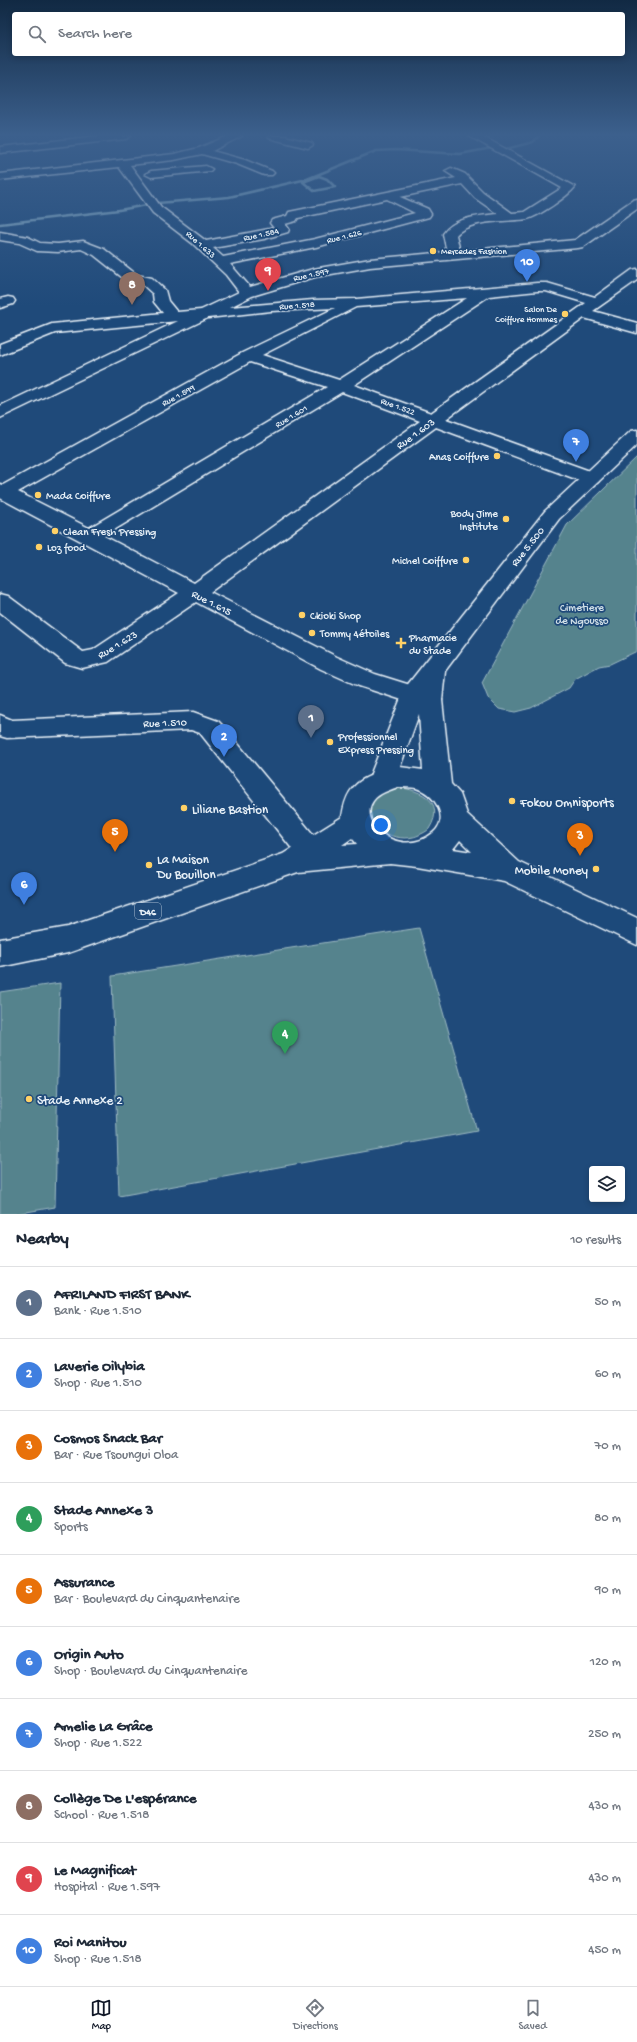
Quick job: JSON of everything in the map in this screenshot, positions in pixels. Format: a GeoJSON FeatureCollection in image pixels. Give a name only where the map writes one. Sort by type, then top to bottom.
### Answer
{"type":"FeatureCollection","features":[{"type":"Feature","properties":{"kind":"street","name":"Rue 1.633"},"geometry":{"type":"LineString","coordinates":[[144,193],[157,210],[183,228],[203,246],[220,262],[247,293]]}},
{"type":"Feature","properties":{"kind":"street","name":"Rue 1.584"},"geometry":{"type":"LineString","coordinates":[[203,246],[283,230],[276,223],[292,218],[293,215],[399,193]]}},
{"type":"Feature","properties":{"kind":"street"},"geometry":{"type":"LineString","coordinates":[[476,193],[510,217]]}},
{"type":"Feature","properties":{"kind":"street"},"geometry":{"type":"LineString","coordinates":[[479,195],[489,193]]}},
{"type":"Feature","properties":{"kind":"street"},"geometry":{"type":"LineString","coordinates":[[454,255],[449,234],[456,228],[475,222],[532,212],[563,193]]}},
{"type":"Feature","properties":{"kind":"street","name":"Rue 1.626"},"geometry":{"type":"LineString","coordinates":[[220,262],[349,234],[425,214],[424,212],[387,195]]}},
{"type":"Feature","properties":{"kind":"street","name":"Rue 1.597"},"geometry":{"type":"LineString","coordinates":[[0,413],[247,293],[313,273],[389,261],[578,244],[637,203]]}},
{"type":"Feature","properties":{"kind":"street"},"geometry":{"type":"LineString","coordinates":[[349,234],[361,242]]}},
{"type":"Feature","properties":{"kind":"street"},"geometry":{"type":"LineString","coordinates":[[0,236],[23,240],[36,247],[58,248],[83,244],[99,252],[133,279],[147,281],[160,293],[161,302],[173,316]]}},
{"type":"Feature","properties":{"kind":"street"},"geometry":{"type":"LineString","coordinates":[[373,250],[389,261]]}},
{"type":"Feature","properties":{"kind":"street","name":"Rue 1.603"},"geometry":{"type":"LineString","coordinates":[[194,593],[637,273]]}},
{"type":"Feature","properties":{"kind":"street","name":"Rue 1.518"},"geometry":{"type":"LineString","coordinates":[[0,350],[52,329],[173,316],[313,304],[356,303],[542,286],[597,302]]}},
{"type":"Feature","properties":{"kind":"street","name":"Rue 1.601"},"geometry":{"type":"LineString","coordinates":[[90,536],[341,386],[489,290]]}},
{"type":"Feature","properties":{"kind":"street","name":"Rue 1.599"},"geometry":{"type":"LineString","coordinates":[[2,491],[248,356],[356,303]]}},
{"type":"Feature","properties":{"kind":"street"},"geometry":{"type":"LineString","coordinates":[[582,313],[637,328]]}},
{"type":"Feature","properties":{"kind":"street","name":"Rue 1.522"},"geometry":{"type":"LineString","coordinates":[[248,356],[341,386],[591,478]]}},
{"type":"Feature","properties":{"kind":"street","name":"Rue 5.500"},"geometry":{"type":"LineString","coordinates":[[422,697],[433,670],[552,515],[637,435]]}},
{"type":"Feature","properties":{"kind":"street","name":"Rue 1.615"},"geometry":{"type":"LineString","coordinates":[[2,491],[329,663],[367,680],[422,697]]}},
{"type":"Feature","properties":{"kind":"street","name":"Rue 1.623"},"geometry":{"type":"LineString","coordinates":[[0,601],[72,657],[82,660],[100,656],[194,593]]}},
{"type":"Feature","properties":{"kind":"street"},"geometry":{"type":"LineString","coordinates":[[382,780],[422,697]]}},
{"type":"Feature","properties":{"kind":"street"},"geometry":{"type":"LineString","coordinates":[[422,697],[438,788]]}},
{"type":"Feature","properties":{"kind":"street","name":"Rue 1.510"},"geometry":{"type":"LineString","coordinates":[[3,726],[193,721],[200,723],[209,727],[215,734],[302,857]]}},
{"type":"Feature","properties":{"kind":"street"},"geometry":{"type":"LineString","coordinates":[[396,777],[411,777],[425,781],[438,788],[448,797],[453,808],[455,819],[452,831],[444,842],[432,850],[416,854],[402,855],[389,852],[374,845],[362,834],[356,822],[356,807],[362,794],[382,780],[396,777]]}},
{"type":"Feature","properties":{"kind":"street"},"geometry":{"type":"LineString","coordinates":[[455,819],[509,870]]}},
{"type":"Feature","properties":{"kind":"street","name":"D46"},"geometry":{"type":"LineString","coordinates":[[0,952],[68,940],[302,857],[356,822]]}},
{"type":"Feature","properties":{"kind":"street","name":"D46"},"geometry":{"type":"LineString","coordinates":[[302,857],[360,856],[389,852]]}},
{"type":"Feature","properties":{"kind":"street"},"geometry":{"type":"LineString","coordinates":[[416,854],[509,870],[637,932]]}},
{"type":"Feature","properties":{"kind":"green space","name":"Cimetiere de Ngousso"},"geometry":{"type":"Polygon","coordinates":[[[637,457],[637,651],[610,664],[599,666],[575,679],[569,688],[531,708],[515,712],[499,709],[488,698],[482,683],[567,525],[637,457]]]}},
{"type":"Feature","properties":{"kind":"green space"},"geometry":{"type":"Polygon","coordinates":[[[392,787],[411,790],[427,797],[435,810],[434,819],[428,830],[419,835],[408,838],[386,834],[377,828],[371,820],[368,812],[370,803],[378,794],[392,787]]]}},
{"type":"Feature","properties":{"kind":"green space"},"geometry":{"type":"Polygon","coordinates":[[[419,928],[477,1131],[119,1196],[112,976],[419,928]]]}},
{"type":"Feature","properties":{"kind":"green space","name":"Stade Annexe 2"},"geometry":{"type":"Polygon","coordinates":[[[60,983],[55,1207],[15,1214],[0,1214],[0,992],[60,983]]]}},
{"type":"Feature","properties":{"kind":"waterway"},"geometry":{"type":"LineString","coordinates":[[0,224],[119,210],[158,203],[229,197],[248,193]]}},
{"type":"Feature","properties":{"kind":"place","name":"Mercedes Fashion"},"geometry":{"type":"Point","coordinates":[433,251]}},
{"type":"Feature","properties":{"kind":"place","name":"Roi Manitou"},"geometry":{"type":"Point","coordinates":[527,282]}},
{"type":"Feature","properties":{"kind":"place","name":"Le Magnificat"},"geometry":{"type":"Point","coordinates":[268,291]}},
{"type":"Feature","properties":{"kind":"place","name":"Collège De L'espérance"},"geometry":{"type":"Point","coordinates":[132,305]}},
{"type":"Feature","properties":{"kind":"place","name":"Salon De Coiffure Hommes"},"geometry":{"type":"Point","coordinates":[565,314]}},
{"type":"Feature","properties":{"kind":"place","name":"Anas Coiffure"},"geometry":{"type":"Point","coordinates":[497,456]}},
{"type":"Feature","properties":{"kind":"place","name":"Amelie La Grâce"},"geometry":{"type":"Point","coordinates":[576,462]}},
{"type":"Feature","properties":{"kind":"place","name":"Mada Coiffure"},"geometry":{"type":"Point","coordinates":[38,495]}},
{"type":"Feature","properties":{"kind":"place","name":"Body Jime Institute"},"geometry":{"type":"Point","coordinates":[506,519]}},
{"type":"Feature","properties":{"kind":"place","name":"Clean Fresh Pressing"},"geometry":{"type":"Point","coordinates":[55,531]}},
{"type":"Feature","properties":{"kind":"place","name":"Loz food"},"geometry":{"type":"Point","coordinates":[39,547]}},
{"type":"Feature","properties":{"kind":"place","name":"Michel Coiffure"},"geometry":{"type":"Point","coordinates":[466,560]}},
{"type":"Feature","properties":{"kind":"place","name":"Ckioki Shop"},"geometry":{"type":"Point","coordinates":[302,615]}},
{"type":"Feature","properties":{"kind":"place","name":"Tommy 4étoiles"},"geometry":{"type":"Point","coordinates":[312,633]}},
{"type":"Feature","properties":{"kind":"place","name":"Pharmacie du Stade"},"geometry":{"type":"Point","coordinates":[401,643]}},
{"type":"Feature","properties":{"kind":"place","name":"AFRILAND FIRST BANK"},"geometry":{"type":"Point","coordinates":[311,738]}},
{"type":"Feature","properties":{"kind":"place","name":"Professionnel Express Pressing"},"geometry":{"type":"Point","coordinates":[330,742]}},
{"type":"Feature","properties":{"kind":"place","name":"Laverie Oilybia"},"geometry":{"type":"Point","coordinates":[224,757]}},
{"type":"Feature","properties":{"kind":"place","name":"Fokou Omnisports"},"geometry":{"type":"Point","coordinates":[512,801]}},
{"type":"Feature","properties":{"kind":"place","name":"Liliane Bastion"},"geometry":{"type":"Point","coordinates":[184,808]}},
{"type":"Feature","properties":{"kind":"place","name":"Assurance"},"geometry":{"type":"Point","coordinates":[115,852]}},
{"type":"Feature","properties":{"kind":"place","name":"Cosmos Snack Bar"},"geometry":{"type":"Point","coordinates":[580,856]}},
{"type":"Feature","properties":{"kind":"place","name":"La Maison Du Bouillon"},"geometry":{"type":"Point","coordinates":[149,865]}},
{"type":"Feature","properties":{"kind":"place","name":"Mobile Money"},"geometry":{"type":"Point","coordinates":[596,869]}},
{"type":"Feature","properties":{"kind":"place","name":"Origin Auto"},"geometry":{"type":"Point","coordinates":[24,905]}},
{"type":"Feature","properties":{"kind":"place","name":"Stade Annexe 3"},"geometry":{"type":"Point","coordinates":[285,1054]}},
{"type":"Feature","properties":{"kind":"place","name":"Stade Annexe 2"},"geometry":{"type":"Point","coordinates":[29,1099]}}]}
